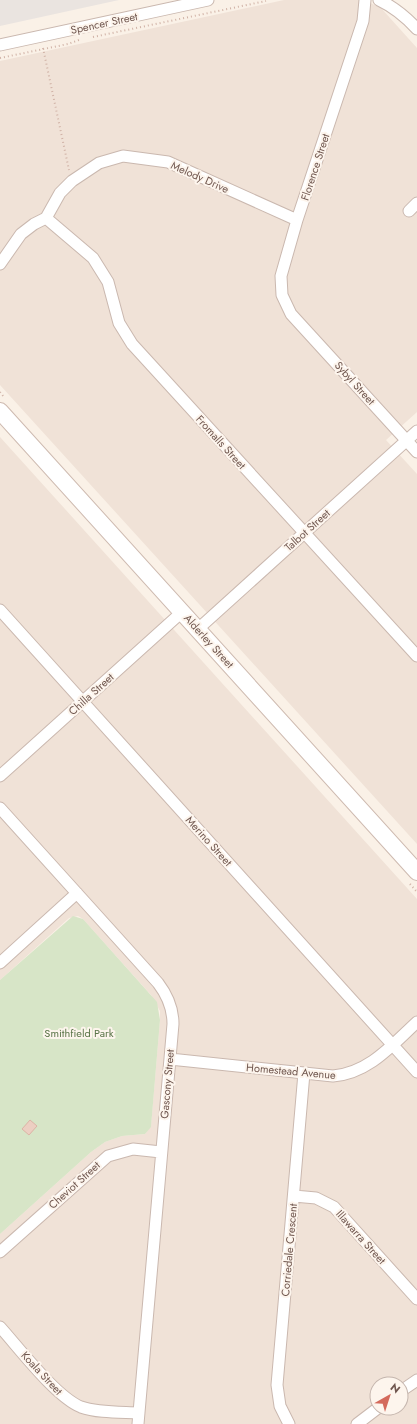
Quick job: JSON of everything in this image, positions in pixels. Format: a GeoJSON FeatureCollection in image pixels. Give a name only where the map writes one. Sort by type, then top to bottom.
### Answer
{"type":"FeatureCollection","features":[{"type":"Feature","properties":{"kind":"street","name":"Spencer Street"},"geometry":{"type":"LineString","coordinates":[[0,45],[208,0]]}},
{"type":"Feature","properties":{"kind":"street","name":"Florence Street"},"geometry":{"type":"LineString","coordinates":[[291,314],[282,295],[281,276],[297,220],[363,21],[365,0]]}},
{"type":"Feature","properties":{"kind":"street","name":"Florence Street"},"geometry":{"type":"LineString","coordinates":[[363,21],[376,0]]}},
{"type":"Feature","properties":{"kind":"street"},"geometry":{"type":"LineString","coordinates":[[379,0],[388,4],[407,18],[417,29]]}},
{"type":"Feature","properties":{"kind":"street","name":"Melody Drive"},"geometry":{"type":"LineString","coordinates":[[46,218],[60,193],[72,181],[99,163],[123,156],[168,162],[297,220]]}},
{"type":"Feature","properties":{"kind":"street"},"geometry":{"type":"LineString","coordinates":[[0,264],[21,234],[34,224],[46,218]]}},
{"type":"Feature","properties":{"kind":"street","name":"Fromalls Street"},"geometry":{"type":"LineString","coordinates":[[46,218],[93,258],[108,282],[119,323],[132,344],[417,656]]}},
{"type":"Feature","properties":{"kind":"street","name":"Sybyl Street"},"geometry":{"type":"LineString","coordinates":[[291,314],[417,452]]}},
{"type":"Feature","properties":{"kind":"street","name":"Alderley Street"},"geometry":{"type":"LineString","coordinates":[[2,404],[182,612],[417,872]]}},
{"type":"Feature","properties":{"kind":"street","name":"Talbot Street"},"geometry":{"type":"LineString","coordinates":[[198,629],[417,431]]}},
{"type":"Feature","properties":{"kind":"street","name":"Merino Street"},"geometry":{"type":"LineString","coordinates":[[0,610],[417,1072]]}},
{"type":"Feature","properties":{"kind":"street","name":"Chilla Street"},"geometry":{"type":"LineString","coordinates":[[0,776],[182,612]]}},
{"type":"Feature","properties":{"kind":"street","name":"Gascony Street"},"geometry":{"type":"LineString","coordinates":[[0,808],[158,983],[166,995],[173,1015],[139,1418]]}},
{"type":"Feature","properties":{"kind":"street"},"geometry":{"type":"LineString","coordinates":[[0,963],[77,893]]}},
{"type":"Feature","properties":{"kind":"street","name":"Homestead Avenue"},"geometry":{"type":"LineString","coordinates":[[170,1059],[333,1076],[352,1073],[368,1065],[417,1022]]}},
{"type":"Feature","properties":{"kind":"street","name":"Corriedale Crescent"},"geometry":{"type":"LineString","coordinates":[[289,1424],[280,1406],[277,1392],[304,1073]]}},
{"type":"Feature","properties":{"kind":"street","name":"Cheviot Street"},"geometry":{"type":"LineString","coordinates":[[0,1252],[108,1156],[134,1149],[161,1152]]}},
{"type":"Feature","properties":{"kind":"street","name":"Illawarra Street"},"geometry":{"type":"LineString","coordinates":[[294,1196],[316,1198],[334,1207],[417,1299]]}},
{"type":"Feature","properties":{"kind":"street","name":"Koala Street"},"geometry":{"type":"LineString","coordinates":[[0,1327],[59,1392],[74,1404],[90,1409],[139,1418]]}},
{"type":"Feature","properties":{"kind":"street"},"geometry":{"type":"LineString","coordinates":[[357,1424],[369,1415]]}},
{"type":"Feature","properties":{"kind":"path"},"geometry":{"type":"LineString","coordinates":[[0,58],[68,44],[78,40],[173,22],[266,1]]}},
{"type":"Feature","properties":{"kind":"path"},"geometry":{"type":"LineString","coordinates":[[40,37],[72,181]]}},
{"type":"Feature","properties":{"kind":"path"},"geometry":{"type":"LineString","coordinates":[[0,392],[2,404]]}},
{"type":"Feature","properties":{"kind":"shaded area"},"geometry":{"type":"Polygon","coordinates":[[[0,0],[119,0],[0,26],[0,0]]]}},
{"type":"Feature","properties":{"kind":"shaded area"},"geometry":{"type":"Polygon","coordinates":[[[284,0],[364,0],[381,8],[417,48],[417,412],[386,440],[417,474],[417,844],[0,385],[0,61],[284,0]]]}},
{"type":"Feature","properties":{"kind":"shaded area"},"geometry":{"type":"Polygon","coordinates":[[[0,437],[417,899],[417,1424],[0,1424],[0,1234],[91,1152],[105,1142],[122,1136],[145,1134],[151,1126],[160,1011],[151,995],[83,919],[78,916],[69,918],[0,980],[0,437]]]}},
{"type":"Feature","properties":{"kind":"green space","name":"Smithfield Park"},"geometry":{"type":"Polygon","coordinates":[[[73,916],[83,919],[157,1002],[160,1020],[151,1127],[145,1134],[122,1136],[105,1142],[91,1152],[0,1234],[0,980],[73,916]]]}},
{"type":"Feature","properties":{"kind":"building"},"geometry":{"type":"Polygon","coordinates":[[[30,1120],[37,1126],[29,1135],[22,1129],[30,1120]]]}}]}
